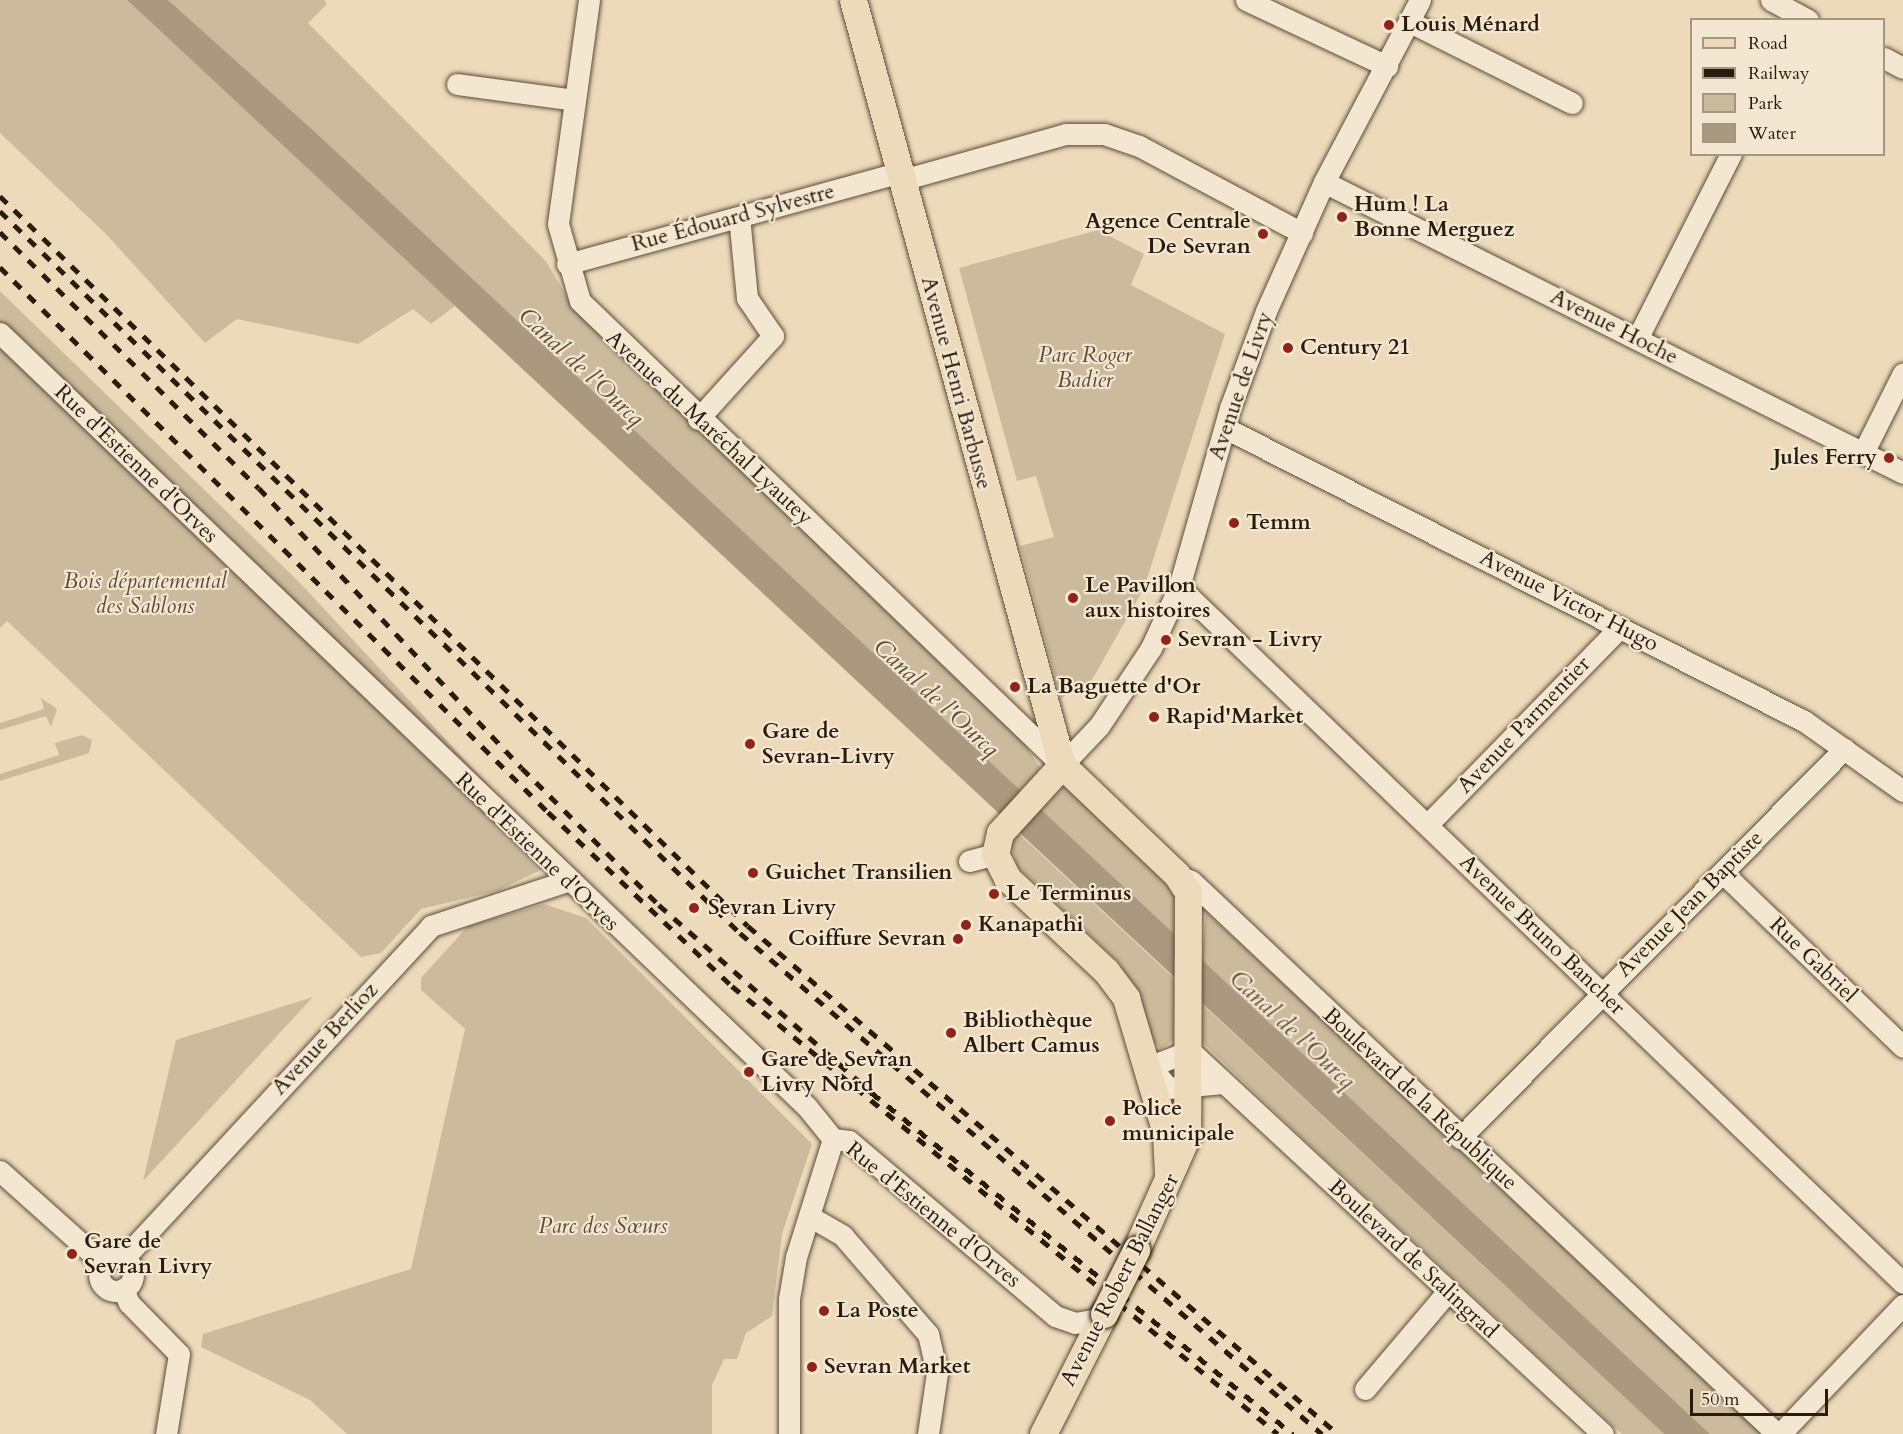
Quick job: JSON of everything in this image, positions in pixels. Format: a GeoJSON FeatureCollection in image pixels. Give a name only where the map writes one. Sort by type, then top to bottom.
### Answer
{"type":"FeatureCollection","features":[{"type":"Feature","properties":{"kind":"main road","name":"Avenue Henri Barbusse"},"geometry":{"type":"LineString","coordinates":[[853,0],[1062,765]]}},
{"type":"Feature","properties":{"kind":"main road"},"geometry":{"type":"LineString","coordinates":[[1062,765],[1042,786],[997,843],[1007,878],[1106,970],[1126,998],[1166,1133],[1168,1183]]}},
{"type":"Feature","properties":{"kind":"main road","name":"Boulevard de la République"},"geometry":{"type":"LineString","coordinates":[[1062,765],[1177,875]]}},
{"type":"Feature","properties":{"kind":"main road","name":"Avenue Robert Ballanger"},"geometry":{"type":"LineString","coordinates":[[1043,1434],[1136,1250],[1168,1183],[1187,1136],[1190,1086],[1189,915],[1188,892],[1177,875]]}},
{"type":"Feature","properties":{"kind":"street","name":"Avenue du Maréchal Lyautey"},"geometry":{"type":"LineString","coordinates":[[589,0],[558,224],[567,264],[580,301],[598,324],[1062,765]]}},
{"type":"Feature","properties":{"kind":"street"},"geometry":{"type":"LineString","coordinates":[[1246,0],[1387,66]]}},
{"type":"Feature","properties":{"kind":"street","name":"Avenue de Livry"},"geometry":{"type":"LineString","coordinates":[[1062,765],[1099,726],[1140,670],[1179,587],[1225,428],[1266,311],[1324,182],[1420,0]]}},
{"type":"Feature","properties":{"kind":"street"},"geometry":{"type":"LineString","coordinates":[[1771,0],[1804,18]]}},
{"type":"Feature","properties":{"kind":"street"},"geometry":{"type":"LineString","coordinates":[[1410,22],[1572,103]]}},
{"type":"Feature","properties":{"kind":"street"},"geometry":{"type":"LineString","coordinates":[[1885,59],[1903,68]]}},
{"type":"Feature","properties":{"kind":"street"},"geometry":{"type":"LineString","coordinates":[[457,84],[575,100]]}},
{"type":"Feature","properties":{"kind":"street","name":"Rue Édouard Sylvestre"},"geometry":{"type":"LineString","coordinates":[[567,264],[739,217],[1066,134],[1104,134],[1139,146],[1302,233]]}},
{"type":"Feature","properties":{"kind":"street"},"geometry":{"type":"LineString","coordinates":[[1637,339],[1730,156]]}},
{"type":"Feature","properties":{"kind":"street","name":"Avenue Hoche"},"geometry":{"type":"LineString","coordinates":[[1324,182],[1903,473]]}},
{"type":"Feature","properties":{"kind":"street"},"geometry":{"type":"LineString","coordinates":[[698,419],[773,336],[747,298],[739,217]]}},
{"type":"Feature","properties":{"kind":"street","name":"Rue d'Estienne d'Orves"},"geometry":{"type":"LineString","coordinates":[[0,333],[567,881],[807,1107],[833,1138],[849,1140],[1055,1316],[1076,1323],[1103,1316]]}},
{"type":"Feature","properties":{"kind":"street"},"geometry":{"type":"LineString","coordinates":[[1863,453],[1903,373]]}},
{"type":"Feature","properties":{"kind":"street","name":"Avenue Victor Hugo"},"geometry":{"type":"LineString","coordinates":[[1225,428],[1804,721],[1903,791]]}},
{"type":"Feature","properties":{"kind":"street","name":"Avenue Bruno Bancher"},"geometry":{"type":"LineString","coordinates":[[1179,587],[1903,1283]]}},
{"type":"Feature","properties":{"kind":"street","name":"Avenue Parmentier"},"geometry":{"type":"LineString","coordinates":[[1428,824],[1620,627]]}},
{"type":"Feature","properties":{"kind":"street","name":"Avenue Jean Baptiste"},"geometry":{"type":"LineString","coordinates":[[1461,1138],[1601,992],[1723,873],[1844,749]]}},
{"type":"Feature","properties":{"kind":"street"},"geometry":{"type":"LineString","coordinates":[[969,861],[997,843]]}},
{"type":"Feature","properties":{"kind":"street","name":"Rue Gabriel"},"geometry":{"type":"LineString","coordinates":[[1723,873],[1903,1047]]}},
{"type":"Feature","properties":{"kind":"street","name":"Boulevard de la République"},"geometry":{"type":"LineString","coordinates":[[1177,875],[1191,881],[1461,1138],[1778,1434]]}},
{"type":"Feature","properties":{"kind":"street","name":"Avenue Berlioz"},"geometry":{"type":"LineString","coordinates":[[113,1261],[431,926],[567,881]]}},
{"type":"Feature","properties":{"kind":"street"},"geometry":{"type":"LineString","coordinates":[[1190,1051],[1178,1052],[1149,1070],[1168,1088],[1223,1083]]}},
{"type":"Feature","properties":{"kind":"street","name":"Boulevard de Stalingrad"},"geometry":{"type":"LineString","coordinates":[[1190,1051],[1603,1434]]}},
{"type":"Feature","properties":{"kind":"street"},"geometry":{"type":"LineString","coordinates":[[789,1434],[789,1299],[808,1216],[833,1138]]}},
{"type":"Feature","properties":{"kind":"street"},"geometry":{"type":"LineString","coordinates":[[0,1171],[132,1276],[123,1289],[129,1303],[179,1354],[166,1434]]}},
{"type":"Feature","properties":{"kind":"street"},"geometry":{"type":"LineString","coordinates":[[808,1216],[843,1236],[928,1334],[937,1372],[928,1434]]}},
{"type":"Feature","properties":{"kind":"street"},"geometry":{"type":"LineString","coordinates":[[1365,1389],[1448,1291]]}},
{"type":"Feature","properties":{"kind":"street"},"geometry":{"type":"LineString","coordinates":[[1778,1434],[1903,1305]]}},
{"type":"Feature","properties":{"kind":"green space"},"geometry":{"type":"Polygon","coordinates":[[[0,0],[127,0],[455,306],[431,324],[413,309],[358,344],[237,319],[205,343],[106,234],[0,133],[0,0]]]}},
{"type":"Feature","properties":{"kind":"green space"},"geometry":{"type":"Polygon","coordinates":[[[168,0],[324,0],[327,4],[308,23],[546,261],[575,311],[1025,744],[1040,768],[1037,773],[1020,791],[168,0]]]}},
{"type":"Feature","properties":{"kind":"green space","name":"Parc Roger Badier"},"geometry":{"type":"Polygon","coordinates":[[[1098,230],[1144,254],[1131,285],[1225,334],[1144,588],[1092,680],[1061,698],[1020,546],[1054,537],[1036,476],[1017,481],[959,268],[1098,230]]]}},
{"type":"Feature","properties":{"kind":"green space","name":"Bois départemental des Sablons"},"geometry":{"type":"Polygon","coordinates":[[[0,291],[299,582],[559,861],[497,891],[421,909],[381,953],[361,957],[7,621],[0,628],[0,291]]]}},
{"type":"Feature","properties":{"kind":"green space"},"geometry":{"type":"Polygon","coordinates":[[[41,698],[57,709],[51,727],[46,716],[0,730],[0,723],[44,709],[41,698]]]}},
{"type":"Feature","properties":{"kind":"green space"},"geometry":{"type":"Polygon","coordinates":[[[82,735],[92,740],[89,753],[0,781],[0,774],[59,755],[55,743],[82,735]]]}},
{"type":"Feature","properties":{"kind":"green space"},"geometry":{"type":"Polygon","coordinates":[[[1066,785],[1179,895],[1179,939],[1038,808],[1066,785]]]}},
{"type":"Feature","properties":{"kind":"green space"},"geometry":{"type":"Polygon","coordinates":[[[1017,832],[1178,982],[1178,1037],[1161,1049],[1153,1041],[1140,998],[1118,961],[1017,866],[1010,840],[1017,832]]]}},
{"type":"Feature","properties":{"kind":"green space","name":"Parc des Sœurs"},"geometry":{"type":"Polygon","coordinates":[[[544,904],[586,918],[812,1144],[782,1234],[772,1316],[746,1333],[737,1359],[724,1359],[712,1385],[712,1434],[347,1434],[310,1400],[201,1347],[203,1334],[411,1269],[465,1029],[421,990],[421,978],[468,926],[544,904]]]}},
{"type":"Feature","properties":{"kind":"green space"},"geometry":{"type":"Polygon","coordinates":[[[1206,912],[1764,1434],[1710,1434],[1202,960],[1206,912]]]}},
{"type":"Feature","properties":{"kind":"green space"},"geometry":{"type":"Polygon","coordinates":[[[312,998],[143,1181],[176,1040],[312,998]]]}},
{"type":"Feature","properties":{"kind":"green space"},"geometry":{"type":"Polygon","coordinates":[[[1201,1003],[1664,1434],[1622,1434],[1294,1130],[1200,1040],[1201,1003]]]}},
{"type":"Feature","properties":{"kind":"water","name":"Canal de l'Ourcq"},"geometry":{"type":"Polygon","coordinates":[[[127,0],[168,0],[316,133],[1710,1434],[1664,1434],[127,0]]]}},
{"type":"Feature","properties":{"kind":"railway"},"geometry":{"type":"LineString","coordinates":[[0,196],[748,926],[1338,1434]]}},
{"type":"Feature","properties":{"kind":"railway"},"geometry":{"type":"LineString","coordinates":[[0,211],[740,933],[1322,1434]]}},
{"type":"Feature","properties":{"kind":"railway"},"geometry":{"type":"LineString","coordinates":[[0,232],[259,488],[522,768],[659,905],[872,1093],[1293,1434]]}},
{"type":"Feature","properties":{"kind":"railway"},"geometry":{"type":"LineString","coordinates":[[0,267],[548,812],[732,986],[1278,1434]]}},
{"type":"Feature","properties":{"kind":"place","name":"Louis Ménard"},"geometry":{"type":"Point","coordinates":[1389,25]}},
{"type":"Feature","properties":{"kind":"place","name":"Hum ! La Bonne Merguez"},"geometry":{"type":"Point","coordinates":[1342,217]}},
{"type":"Feature","properties":{"kind":"place","name":"Agence Centrale De Sevran"},"geometry":{"type":"Point","coordinates":[1263,234]}},
{"type":"Feature","properties":{"kind":"place","name":"Century 21"},"geometry":{"type":"Point","coordinates":[1288,348]}},
{"type":"Feature","properties":{"kind":"place","name":"Jules Ferry"},"geometry":{"type":"Point","coordinates":[1889,458]}},
{"type":"Feature","properties":{"kind":"place","name":"Temm"},"geometry":{"type":"Point","coordinates":[1234,523]}},
{"type":"Feature","properties":{"kind":"place","name":"Le Pavillon aux histoires"},"geometry":{"type":"Point","coordinates":[1073,598]}},
{"type":"Feature","properties":{"kind":"place","name":"Sevran - Livry"},"geometry":{"type":"Point","coordinates":[1166,640]}},
{"type":"Feature","properties":{"kind":"place","name":"La Baguette d'Or"},"geometry":{"type":"Point","coordinates":[1015,687]}},
{"type":"Feature","properties":{"kind":"place","name":"Rapid'Market"},"geometry":{"type":"Point","coordinates":[1154,717]}},
{"type":"Feature","properties":{"kind":"place","name":"Gare de Sevran-Livry"},"geometry":{"type":"Point","coordinates":[750,744]}},
{"type":"Feature","properties":{"kind":"place","name":"Guichet Transilien"},"geometry":{"type":"Point","coordinates":[753,873]}},
{"type":"Feature","properties":{"kind":"place","name":"Le Terminus"},"geometry":{"type":"Point","coordinates":[994,894]}},
{"type":"Feature","properties":{"kind":"place","name":"Sevran Livry"},"geometry":{"type":"Point","coordinates":[694,908]}},
{"type":"Feature","properties":{"kind":"place","name":"Kanapathi"},"geometry":{"type":"Point","coordinates":[966,925]}},
{"type":"Feature","properties":{"kind":"place","name":"Coiffure Sevran"},"geometry":{"type":"Point","coordinates":[958,939]}},
{"type":"Feature","properties":{"kind":"place","name":"Bibliothèque Albert Camus"},"geometry":{"type":"Point","coordinates":[951,1033]}},
{"type":"Feature","properties":{"kind":"place","name":"Gare de Sevran Livry Nord"},"geometry":{"type":"Point","coordinates":[749,1072]}},
{"type":"Feature","properties":{"kind":"place","name":"Police municipale"},"geometry":{"type":"Point","coordinates":[1110,1121]}},
{"type":"Feature","properties":{"kind":"place","name":"Gare de Sevran Livry"},"geometry":{"type":"Point","coordinates":[72,1254]}},
{"type":"Feature","properties":{"kind":"place","name":"La Poste"},"geometry":{"type":"Point","coordinates":[824,1311]}},
{"type":"Feature","properties":{"kind":"place","name":"Sevran Market"},"geometry":{"type":"Point","coordinates":[812,1367]}}]}
